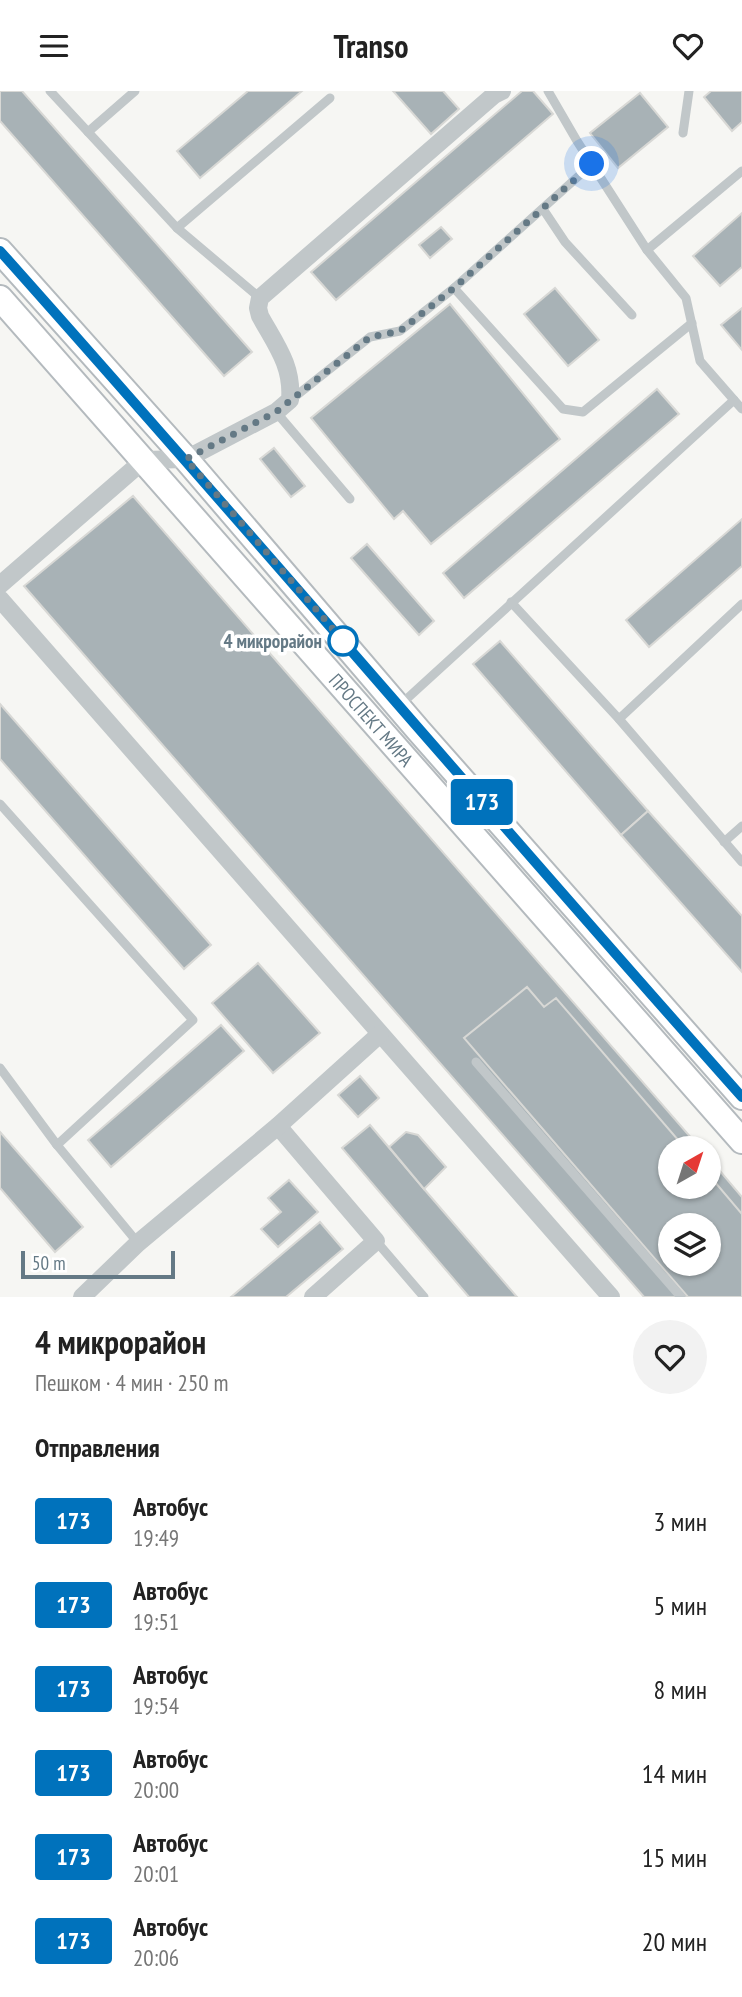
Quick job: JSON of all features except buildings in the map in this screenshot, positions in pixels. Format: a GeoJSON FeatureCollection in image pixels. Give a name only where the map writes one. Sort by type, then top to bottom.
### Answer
{"type":"FeatureCollection","features":[{"type":"Feature","properties":{"kind":"main road","name":"ПРОСПЕКТ МИРА"},"geometry":{"type":"LineString","coordinates":[[0,251],[186,459],[399,706],[736,1087]]}},
{"type":"Feature","properties":{"kind":"main road","name":"ПРОСПЕКТ МИРА"},"geometry":{"type":"LineString","coordinates":[[0,298],[742,1141]]}},
{"type":"Feature","properties":{"kind":"street"},"geometry":{"type":"LineString","coordinates":[[0,585],[144,460],[186,459],[276,412],[290,400],[292,382],[288,366],[260,316],[260,298],[495,92]]}},
{"type":"Feature","properties":{"kind":"street"},"geometry":{"type":"LineString","coordinates":[[0,599],[611,1297]]}},
{"type":"Feature","properties":{"kind":"street"},"geometry":{"type":"LineString","coordinates":[[82,1297],[138,1243],[278,1126],[380,1034]]}},
{"type":"Feature","properties":{"kind":"street"},"geometry":{"type":"LineString","coordinates":[[278,1126],[376,1241],[313,1297]]}},
{"type":"Feature","properties":{"kind":"lane"},"geometry":{"type":"LineString","coordinates":[[50,91],[177,228],[260,298]]}},
{"type":"Feature","properties":{"kind":"lane"},"geometry":{"type":"LineString","coordinates":[[88,132],[135,91]]}},
{"type":"Feature","properties":{"kind":"lane"},"geometry":{"type":"LineString","coordinates":[[548,91],[647,250],[686,298],[700,361],[742,409]]}},
{"type":"Feature","properties":{"kind":"lane"},"geometry":{"type":"LineString","coordinates":[[683,133],[689,91]]}},
{"type":"Feature","properties":{"kind":"lane"},"geometry":{"type":"LineString","coordinates":[[177,228],[330,98]]}},
{"type":"Feature","properties":{"kind":"lane"},"geometry":{"type":"LineString","coordinates":[[290,400],[370,337],[400,331],[454,288],[592,164]]}},
{"type":"Feature","properties":{"kind":"lane"},"geometry":{"type":"LineString","coordinates":[[647,250],[742,171]]}},
{"type":"Feature","properties":{"kind":"lane"},"geometry":{"type":"LineString","coordinates":[[543,209],[565,242],[632,315]]}},
{"type":"Feature","properties":{"kind":"lane"},"geometry":{"type":"LineString","coordinates":[[454,288],[563,409],[583,412],[692,323]]}},
{"type":"Feature","properties":{"kind":"lane"},"geometry":{"type":"LineString","coordinates":[[399,706],[734,400]]}},
{"type":"Feature","properties":{"kind":"lane"},"geometry":{"type":"LineString","coordinates":[[276,412],[350,499]]}},
{"type":"Feature","properties":{"kind":"lane"},"geometry":{"type":"LineString","coordinates":[[511,602],[619,719],[742,862]]}},
{"type":"Feature","properties":{"kind":"lane"},"geometry":{"type":"LineString","coordinates":[[619,719],[742,604]]}},
{"type":"Feature","properties":{"kind":"lane"},"geometry":{"type":"LineString","coordinates":[[0,804],[193,1020],[57,1145]]}},
{"type":"Feature","properties":{"kind":"lane"},"geometry":{"type":"LineString","coordinates":[[724,842],[742,826]]}},
{"type":"Feature","properties":{"kind":"lane"},"geometry":{"type":"LineString","coordinates":[[476,1062],[681,1297]]}},
{"type":"Feature","properties":{"kind":"lane"},"geometry":{"type":"LineString","coordinates":[[0,1068],[57,1145],[138,1243]]}},
{"type":"Feature","properties":{"kind":"lane"},"geometry":{"type":"LineString","coordinates":[[376,1241],[424,1297]]}},
{"type":"Feature","properties":{"kind":"bus line","name":"173"},"geometry":{"type":"LineString","coordinates":[[0,251],[186,459],[419,731],[742,1097]]}},
{"type":"Feature","properties":{"kind":"place","name":"4 микрорайон"},"geometry":{"type":"Point","coordinates":[343,641]}},
{"type":"Feature","properties":{"kind":"route"},"geometry":{"type":"LineString","coordinates":[[343,641],[346,644],[186,459],[276,412],[370,337],[400,331],[454,288],[592,164]]}}]}
